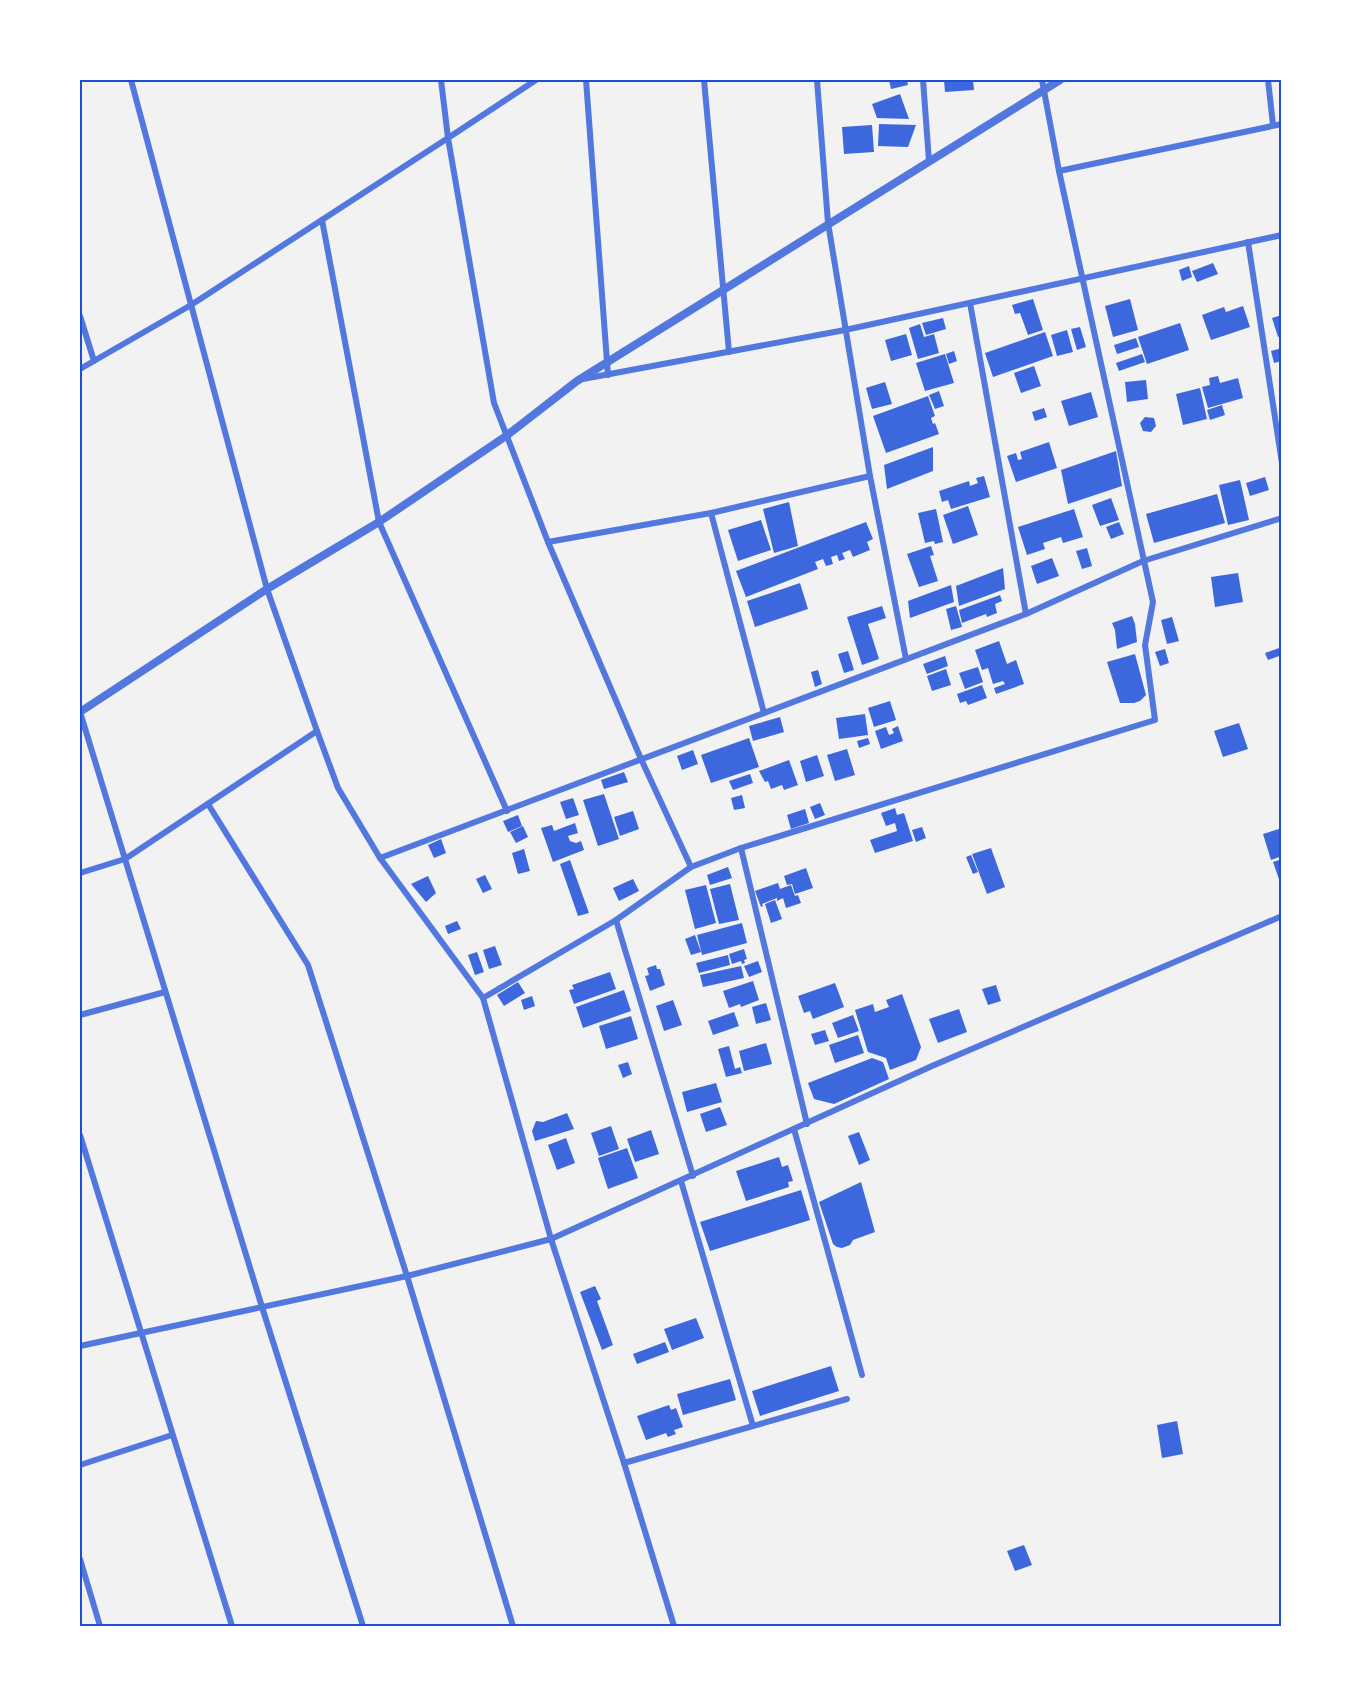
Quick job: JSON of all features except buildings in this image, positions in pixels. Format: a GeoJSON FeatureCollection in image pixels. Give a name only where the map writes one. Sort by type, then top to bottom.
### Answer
{"type":"FeatureCollection","features":[{"type":"Feature","properties":{"kind":"street"},"geometry":{"type":"LineString","coordinates":[[131,80],[267,589],[316,731],[338,788],[380,858],[483,998],[552,1239],[674,1626]]}},
{"type":"Feature","properties":{"kind":"street"},"geometry":{"type":"LineString","coordinates":[[441,80],[448,138],[494,404],[548,542],[641,759],[691,867]]}},
{"type":"Feature","properties":{"kind":"street"},"geometry":{"type":"LineString","coordinates":[[80,369],[191,305],[536,80]]}},
{"type":"Feature","properties":{"kind":"street"},"geometry":{"type":"LineString","coordinates":[[586,80],[608,375]]}},
{"type":"Feature","properties":{"kind":"street"},"geometry":{"type":"LineString","coordinates":[[704,80],[729,352]]}},
{"type":"Feature","properties":{"kind":"street"},"geometry":{"type":"LineString","coordinates":[[817,80],[828,223],[870,476],[906,659]]}},
{"type":"Feature","properties":{"kind":"street"},"geometry":{"type":"LineString","coordinates":[[922,80],[928,161]]}},
{"type":"Feature","properties":{"kind":"street"},"geometry":{"type":"LineString","coordinates":[[483,998],[616,920],[691,867],[741,848],[1155,720],[1145,645],[1153,602],[1059,171],[1042,90],[1042,80]]}},
{"type":"Feature","properties":{"kind":"street"},"geometry":{"type":"LineString","coordinates":[[363,1626],[262,1307],[80,712],[267,589],[379,522],[506,436],[577,381],[1060,80]]}},
{"type":"Feature","properties":{"kind":"street"},"geometry":{"type":"LineString","coordinates":[[1268,80],[1273,125]]}},
{"type":"Feature","properties":{"kind":"street"},"geometry":{"type":"LineString","coordinates":[[1059,171],[1281,124]]}},
{"type":"Feature","properties":{"kind":"street"},"geometry":{"type":"LineString","coordinates":[[322,220],[379,522],[507,811]]}},
{"type":"Feature","properties":{"kind":"street"},"geometry":{"type":"LineString","coordinates":[[577,381],[846,330],[1281,235]]}},
{"type":"Feature","properties":{"kind":"street"},"geometry":{"type":"LineString","coordinates":[[1248,242],[1281,463]]}},
{"type":"Feature","properties":{"kind":"street"},"geometry":{"type":"LineString","coordinates":[[970,303],[1026,614]]}},
{"type":"Feature","properties":{"kind":"street"},"geometry":{"type":"LineString","coordinates":[[80,316],[94,361]]}},
{"type":"Feature","properties":{"kind":"street"},"geometry":{"type":"LineString","coordinates":[[548,542],[711,513],[870,476]]}},
{"type":"Feature","properties":{"kind":"street"},"geometry":{"type":"LineString","coordinates":[[711,513],[764,713]]}},
{"type":"Feature","properties":{"kind":"street"},"geometry":{"type":"LineString","coordinates":[[380,858],[1026,614],[1143,561],[1281,518]]}},
{"type":"Feature","properties":{"kind":"street"},"geometry":{"type":"LineString","coordinates":[[80,873],[124,859],[316,731]]}},
{"type":"Feature","properties":{"kind":"street"},"geometry":{"type":"LineString","coordinates":[[208,804],[308,965],[407,1276],[513,1626]]}},
{"type":"Feature","properties":{"kind":"street"},"geometry":{"type":"LineString","coordinates":[[741,848],[807,1124]]}},
{"type":"Feature","properties":{"kind":"street"},"geometry":{"type":"LineString","coordinates":[[80,1346],[407,1276],[552,1239],[933,1066],[1281,916]]}},
{"type":"Feature","properties":{"kind":"street"},"geometry":{"type":"LineString","coordinates":[[616,920],[693,1176]]}},
{"type":"Feature","properties":{"kind":"street"},"geometry":{"type":"LineString","coordinates":[[80,1015],[165,992]]}},
{"type":"Feature","properties":{"kind":"street"},"geometry":{"type":"LineString","coordinates":[[794,1129],[862,1375]]}},
{"type":"Feature","properties":{"kind":"street"},"geometry":{"type":"LineString","coordinates":[[80,1135],[232,1626]]}},
{"type":"Feature","properties":{"kind":"street"},"geometry":{"type":"LineString","coordinates":[[681,1181],[753,1426]]}},
{"type":"Feature","properties":{"kind":"street"},"geometry":{"type":"LineString","coordinates":[[624,1463],[847,1399]]}},
{"type":"Feature","properties":{"kind":"street"},"geometry":{"type":"LineString","coordinates":[[80,1465],[172,1435]]}},
{"type":"Feature","properties":{"kind":"street"},"geometry":{"type":"LineString","coordinates":[[80,1559],[100,1626]]}}]}
